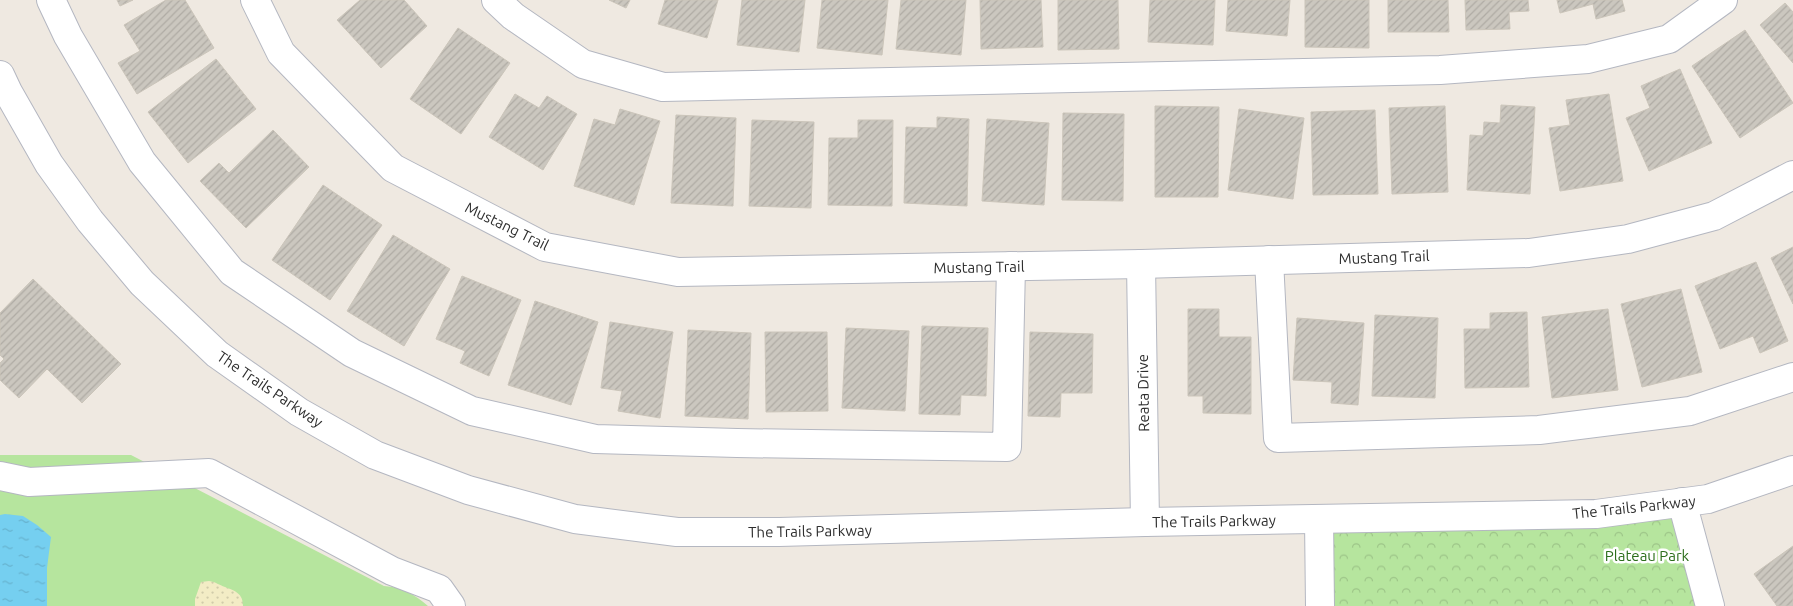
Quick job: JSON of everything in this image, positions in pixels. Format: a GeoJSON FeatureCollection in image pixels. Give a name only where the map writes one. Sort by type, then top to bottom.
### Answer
{"type":"FeatureCollection","features":[{"type":"Feature","properties":{"kind":"street"},"geometry":{"type":"LineString","coordinates":[[50,0],[68,36],[142,162],[232,272],[352,353],[472,411],[595,439],[1007,447],[1011,266]]}},
{"type":"Feature","properties":{"kind":"street","name":"Mustang Trail"},"geometry":{"type":"LineString","coordinates":[[256,0],[281,53],[393,168],[545,247],[678,272],[1141,264],[1529,253],[1628,238],[1714,216],[1793,176]]}},
{"type":"Feature","properties":{"kind":"street"},"geometry":{"type":"LineString","coordinates":[[511,5],[583,64],[663,87],[1440,70],[1588,59],[1669,39],[1723,0]]}},
{"type":"Feature","properties":{"kind":"street","name":"The Trails Parkway"},"geometry":{"type":"LineString","coordinates":[[0,75],[48,164],[90,221],[142,284],[217,354],[299,412],[375,455],[468,490],[575,519],[677,532],[779,532],[1145,522],[1596,514],[1708,499],[1793,470]]}},
{"type":"Feature","properties":{"kind":"street"},"geometry":{"type":"LineString","coordinates":[[1269,260],[1278,438],[1539,430],[1690,411],[1793,378]]}},
{"type":"Feature","properties":{"kind":"street","name":"Reata Drive"},"geometry":{"type":"LineString","coordinates":[[1141,264],[1145,522]]}},
{"type":"Feature","properties":{"kind":"street"},"geometry":{"type":"LineString","coordinates":[[0,476],[29,482],[209,474],[392,571],[439,589],[451,606]]}},
{"type":"Feature","properties":{"kind":"street"},"geometry":{"type":"LineString","coordinates":[[1682,502],[1710,606]]}},
{"type":"Feature","properties":{"kind":"street"},"geometry":{"type":"LineString","coordinates":[[1319,519],[1320,606]]}},
{"type":"Feature","properties":{"kind":"green space"},"geometry":{"type":"Polygon","coordinates":[[[0,455],[131,455],[384,586],[408,592],[428,606],[0,606],[0,455]]]}},
{"type":"Feature","properties":{"kind":"green space","name":"Plateau Park"},"geometry":{"type":"Polygon","coordinates":[[[1682,502],[1724,606],[1321,606],[1319,519],[1682,502]]]}},
{"type":"Feature","properties":{"kind":"sand"},"geometry":{"type":"Polygon","coordinates":[[[209,581],[238,593],[242,598],[243,606],[195,606],[195,599],[201,582],[209,581]]]}},
{"type":"Feature","properties":{"kind":"water"},"geometry":{"type":"Polygon","coordinates":[[[0,515],[23,516],[51,537],[47,568],[47,606],[0,606],[0,515]]]}},
{"type":"Feature","properties":{"kind":"building"},"geometry":{"type":"Polygon","coordinates":[[[117,0],[133,0],[120,6],[117,0]]]}},
{"type":"Feature","properties":{"kind":"building"},"geometry":{"type":"Polygon","coordinates":[[[166,0],[185,0],[214,48],[137,94],[118,63],[140,51],[124,25],[166,0]]]}},
{"type":"Feature","properties":{"kind":"building"},"geometry":{"type":"Polygon","coordinates":[[[360,0],[404,0],[427,26],[381,68],[337,20],[360,0]]]}},
{"type":"Feature","properties":{"kind":"building"},"geometry":{"type":"Polygon","coordinates":[[[609,0],[630,0],[626,8],[609,0]]]}},
{"type":"Feature","properties":{"kind":"building"},"geometry":{"type":"Polygon","coordinates":[[[665,0],[718,0],[707,38],[658,24],[665,0]]]}},
{"type":"Feature","properties":{"kind":"building"},"geometry":{"type":"Polygon","coordinates":[[[742,0],[805,0],[799,52],[737,45],[742,0]]]}},
{"type":"Feature","properties":{"kind":"building"},"geometry":{"type":"Polygon","coordinates":[[[822,0],[888,0],[882,55],[817,48],[822,0]]]}},
{"type":"Feature","properties":{"kind":"building"},"geometry":{"type":"Polygon","coordinates":[[[901,0],[966,0],[961,55],[896,49],[901,0]]]}},
{"type":"Feature","properties":{"kind":"building"},"geometry":{"type":"Polygon","coordinates":[[[980,0],[1041,0],[1043,47],[981,49],[980,0]]]}},
{"type":"Feature","properties":{"kind":"building"},"geometry":{"type":"Polygon","coordinates":[[[1058,0],[1118,0],[1119,49],[1058,50],[1058,0]]]}},
{"type":"Feature","properties":{"kind":"building"},"geometry":{"type":"Polygon","coordinates":[[[1150,0],[1215,0],[1213,45],[1148,42],[1150,0]]]}},
{"type":"Feature","properties":{"kind":"building"},"geometry":{"type":"Polygon","coordinates":[[[1228,0],[1290,0],[1287,36],[1226,31],[1228,0]]]}},
{"type":"Feature","properties":{"kind":"building"},"geometry":{"type":"Polygon","coordinates":[[[1305,0],[1369,0],[1369,48],[1305,47],[1305,0]]]}},
{"type":"Feature","properties":{"kind":"building"},"geometry":{"type":"Polygon","coordinates":[[[1388,0],[1448,0],[1449,32],[1388,32],[1388,0]]]}},
{"type":"Feature","properties":{"kind":"building"},"geometry":{"type":"Polygon","coordinates":[[[1465,0],[1528,0],[1529,11],[1509,12],[1510,29],[1466,30],[1465,0]]]}},
{"type":"Feature","properties":{"kind":"building"},"geometry":{"type":"Polygon","coordinates":[[[1557,0],[1622,0],[1625,11],[1596,19],[1593,4],[1560,13],[1557,0]]]}},
{"type":"Feature","properties":{"kind":"building"},"geometry":{"type":"Polygon","coordinates":[[[1785,3],[1793,12],[1793,63],[1760,25],[1785,3]]]}},
{"type":"Feature","properties":{"kind":"building"},"geometry":{"type":"Polygon","coordinates":[[[458,28],[510,63],[461,134],[410,99],[458,28]]]}},
{"type":"Feature","properties":{"kind":"building"},"geometry":{"type":"Polygon","coordinates":[[[1745,30],[1793,103],[1740,138],[1692,66],[1745,30]]]}},
{"type":"Feature","properties":{"kind":"building"},"geometry":{"type":"Polygon","coordinates":[[[216,59],[256,109],[188,163],[148,112],[216,59]]]}},
{"type":"Feature","properties":{"kind":"building"},"geometry":{"type":"Polygon","coordinates":[[[1680,69],[1712,143],[1649,171],[1626,118],[1650,108],[1641,86],[1680,69]]]}},
{"type":"Feature","properties":{"kind":"building"},"geometry":{"type":"Polygon","coordinates":[[[515,94],[539,108],[547,96],[577,114],[543,170],[489,137],[515,94]]]}},
{"type":"Feature","properties":{"kind":"building"},"geometry":{"type":"Polygon","coordinates":[[[1609,94],[1623,181],[1560,191],[1549,128],[1570,125],[1566,100],[1609,94]]]}},
{"type":"Feature","properties":{"kind":"building"},"geometry":{"type":"Polygon","coordinates":[[[1501,105],[1535,107],[1530,194],[1467,190],[1470,135],[1483,136],[1484,122],[1500,123],[1501,105]]]}},
{"type":"Feature","properties":{"kind":"building"},"geometry":{"type":"Polygon","coordinates":[[[1155,106],[1219,107],[1218,197],[1155,197],[1155,106]]]}},
{"type":"Feature","properties":{"kind":"building"},"geometry":{"type":"Polygon","coordinates":[[[1445,106],[1448,192],[1392,194],[1389,108],[1445,106]]]}},
{"type":"Feature","properties":{"kind":"building"},"geometry":{"type":"Polygon","coordinates":[[[620,109],[660,121],[634,205],[574,186],[594,119],[615,125],[620,109]]]}},
{"type":"Feature","properties":{"kind":"building"},"geometry":{"type":"Polygon","coordinates":[[[1239,109],[1304,118],[1293,199],[1228,190],[1239,109]]]}},
{"type":"Feature","properties":{"kind":"building"},"geometry":{"type":"Polygon","coordinates":[[[1375,110],[1378,194],[1313,195],[1311,112],[1375,110]]]}},
{"type":"Feature","properties":{"kind":"building"},"geometry":{"type":"Polygon","coordinates":[[[1063,113],[1124,114],[1123,201],[1062,200],[1063,113]]]}},
{"type":"Feature","properties":{"kind":"building"},"geometry":{"type":"Polygon","coordinates":[[[676,115],[736,118],[733,206],[671,203],[676,115]]]}},
{"type":"Feature","properties":{"kind":"building"},"geometry":{"type":"Polygon","coordinates":[[[937,117],[969,119],[967,206],[904,203],[906,127],[937,128],[937,117]]]}},
{"type":"Feature","properties":{"kind":"building"},"geometry":{"type":"Polygon","coordinates":[[[987,119],[1049,123],[1044,205],[982,201],[987,119]]]}},
{"type":"Feature","properties":{"kind":"building"},"geometry":{"type":"Polygon","coordinates":[[[752,120],[814,122],[811,208],[749,206],[752,120]]]}},
{"type":"Feature","properties":{"kind":"building"},"geometry":{"type":"Polygon","coordinates":[[[858,120],[893,120],[892,206],[828,205],[829,138],[858,138],[858,120]]]}},
{"type":"Feature","properties":{"kind":"building"},"geometry":{"type":"Polygon","coordinates":[[[273,130],[309,167],[246,228],[200,181],[219,163],[229,173],[273,130]]]}},
{"type":"Feature","properties":{"kind":"building"},"geometry":{"type":"Polygon","coordinates":[[[323,185],[382,225],[330,300],[272,260],[323,185]]]}},
{"type":"Feature","properties":{"kind":"building"},"geometry":{"type":"Polygon","coordinates":[[[393,235],[450,269],[404,346],[347,311],[393,235]]]}},
{"type":"Feature","properties":{"kind":"building"},"geometry":{"type":"Polygon","coordinates":[[[1793,247],[1793,304],[1771,258],[1793,247]]]}},
{"type":"Feature","properties":{"kind":"building"},"geometry":{"type":"Polygon","coordinates":[[[1756,262],[1788,341],[1760,353],[1753,336],[1720,349],[1695,286],[1756,262]]]}},
{"type":"Feature","properties":{"kind":"building"},"geometry":{"type":"Polygon","coordinates":[[[462,276],[521,300],[489,376],[460,363],[465,351],[436,339],[462,276]]]}},
{"type":"Feature","properties":{"kind":"building"},"geometry":{"type":"Polygon","coordinates":[[[33,279],[121,364],[82,403],[47,369],[19,398],[0,380],[0,363],[4,359],[0,355],[0,313],[33,279]]]}},
{"type":"Feature","properties":{"kind":"building"},"geometry":{"type":"Polygon","coordinates":[[[1681,289],[1702,372],[1642,387],[1621,304],[1681,289]]]}},
{"type":"Feature","properties":{"kind":"building"},"geometry":{"type":"Polygon","coordinates":[[[535,301],[598,322],[571,405],[508,385],[535,301]]]}},
{"type":"Feature","properties":{"kind":"building"},"geometry":{"type":"Polygon","coordinates":[[[1188,309],[1219,309],[1219,337],[1251,337],[1251,414],[1203,413],[1203,396],[1188,396],[1188,309]]]}},
{"type":"Feature","properties":{"kind":"building"},"geometry":{"type":"Polygon","coordinates":[[[1608,309],[1618,390],[1552,398],[1542,317],[1608,309]]]}},
{"type":"Feature","properties":{"kind":"building"},"geometry":{"type":"Polygon","coordinates":[[[1527,312],[1529,387],[1465,388],[1464,329],[1490,329],[1490,313],[1527,312]]]}},
{"type":"Feature","properties":{"kind":"building"},"geometry":{"type":"Polygon","coordinates":[[[1375,315],[1438,318],[1435,398],[1372,396],[1375,315]]]}},
{"type":"Feature","properties":{"kind":"building"},"geometry":{"type":"Polygon","coordinates":[[[1297,318],[1364,323],[1358,405],[1331,403],[1332,382],[1293,380],[1297,318]]]}},
{"type":"Feature","properties":{"kind":"building"},"geometry":{"type":"Polygon","coordinates":[[[610,322],[673,332],[660,418],[618,411],[622,391],[601,388],[610,322]]]}},
{"type":"Feature","properties":{"kind":"building"},"geometry":{"type":"Polygon","coordinates":[[[922,326],[988,328],[986,396],[961,395],[960,415],[919,414],[922,326]]]}},
{"type":"Feature","properties":{"kind":"building"},"geometry":{"type":"Polygon","coordinates":[[[846,328],[909,331],[905,411],[842,408],[846,328]]]}},
{"type":"Feature","properties":{"kind":"building"},"geometry":{"type":"Polygon","coordinates":[[[688,330],[751,333],[748,419],[685,416],[688,330]]]}},
{"type":"Feature","properties":{"kind":"building"},"geometry":{"type":"Polygon","coordinates":[[[765,332],[827,332],[828,411],[766,412],[765,332]]]}},
{"type":"Feature","properties":{"kind":"building"},"geometry":{"type":"Polygon","coordinates":[[[1030,332],[1093,334],[1092,393],[1061,393],[1060,417],[1028,416],[1030,332]]]}},
{"type":"Feature","properties":{"kind":"building"},"geometry":{"type":"Polygon","coordinates":[[[1793,546],[1793,606],[1777,606],[1754,574],[1793,546]]]}}]}
